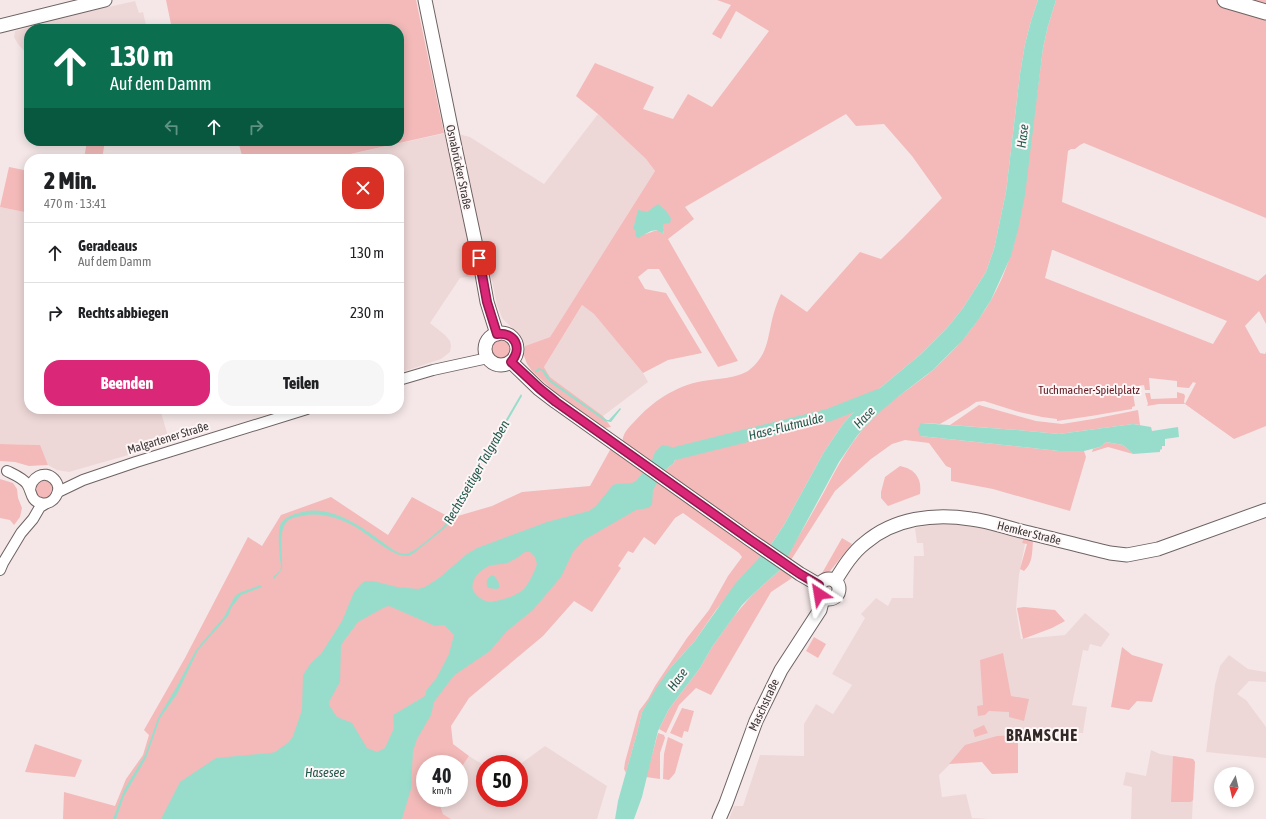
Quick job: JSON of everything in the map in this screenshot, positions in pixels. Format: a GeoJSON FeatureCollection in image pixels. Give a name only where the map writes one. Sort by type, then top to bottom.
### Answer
{"type":"FeatureCollection","features":[{"type":"Feature","properties":{"kind":"highway"},"geometry":{"type":"LineString","coordinates":[[1225,0],[1266,12]]}},
{"type":"Feature","properties":{"kind":"main road"},"geometry":{"type":"LineString","coordinates":[[0,26],[105,0]]}},
{"type":"Feature","properties":{"kind":"main road","name":"Osnabrücker Straße"},"geometry":{"type":"LineString","coordinates":[[425,0],[487,302],[497,334]]}},
{"type":"Feature","properties":{"kind":"main road"},"geometry":{"type":"LineString","coordinates":[[502,333],[508,335],[516,342],[517,353],[511,362],[506,365],[496,365],[488,358],[486,354],[486,344],[489,339],[497,334],[502,333]]}},
{"type":"Feature","properties":{"kind":"main road"},"geometry":{"type":"LineString","coordinates":[[511,362],[556,402],[710,512],[791,568],[819,585]]}},
{"type":"Feature","properties":{"kind":"main road","name":"Hemker Straße"},"geometry":{"type":"LineString","coordinates":[[1242,518],[1253,510],[1266,505]]}},
{"type":"Feature","properties":{"kind":"main road","name":"Hemker Straße"},"geometry":{"type":"LineString","coordinates":[[835,581],[853,554],[876,535],[896,525],[924,517],[940,516],[973,519],[1110,554],[1127,554],[1148,552],[1158,549],[1266,510]]}},
{"type":"Feature","properties":{"kind":"main road"},"geometry":{"type":"LineString","coordinates":[[826,579],[835,581],[839,587],[838,594],[833,599],[824,598],[819,594],[818,588],[821,582],[826,579]]}},
{"type":"Feature","properties":{"kind":"main road","name":"Maschstraße"},"geometry":{"type":"LineString","coordinates":[[719,819],[756,721],[782,670],[820,610],[824,598]]}},
{"type":"Feature","properties":{"kind":"street"},"geometry":{"type":"LineString","coordinates":[[404,379],[433,370],[488,358]]}},
{"type":"Feature","properties":{"kind":"street","name":"Malgartener Straße"},"geometry":{"type":"LineString","coordinates":[[58,492],[84,480],[136,462],[290,414]]}},
{"type":"Feature","properties":{"kind":"street"},"geometry":{"type":"LineString","coordinates":[[0,570],[3,563],[40,507],[52,501],[58,492],[58,485],[55,480],[48,475],[39,476],[18,470],[3,470]]}},
{"type":"Feature","properties":{"kind":"street"},"geometry":{"type":"LineString","coordinates":[[3,470],[20,478],[27,484],[31,494],[38,502],[45,504]]}},
{"type":"Feature","properties":{"kind":"street"},"geometry":{"type":"LineString","coordinates":[[26,527],[32,508],[32,481],[39,476]]}},
{"type":"Feature","properties":{"kind":"street","name":"Malgartener Straße"},"geometry":{"type":"LineString","coordinates":[[55,480],[84,480]]}},
{"type":"Feature","properties":{"kind":"shaded area"},"geometry":{"type":"Polygon","coordinates":[[[135,1],[139,13],[143,12],[146,24],[41,24],[135,1]]]}},
{"type":"Feature","properties":{"kind":"shaded area"},"geometry":{"type":"Polygon","coordinates":[[[24,29],[24,51],[14,37],[15,31],[24,29]]]}},
{"type":"Feature","properties":{"kind":"shaded area"},"geometry":{"type":"Polygon","coordinates":[[[598,114],[646,159],[655,171],[550,337],[525,346],[521,337],[502,318],[497,305],[491,276],[460,278],[430,323],[450,341],[450,352],[441,359],[404,371],[404,154],[351,154],[387,146],[404,146],[404,142],[451,132],[470,137],[544,184],[598,114]]]}},
{"type":"Feature","properties":{"kind":"shaded area"},"geometry":{"type":"Polygon","coordinates":[[[0,207],[24,212],[24,414],[161,414],[170,443],[69,472],[57,470],[48,465],[39,445],[0,444],[0,207]]]}},
{"type":"Feature","properties":{"kind":"shaded area"},"geometry":{"type":"Polygon","coordinates":[[[582,305],[594,314],[643,373],[648,382],[603,416],[550,377],[544,367],[582,305]]]}},
{"type":"Feature","properties":{"kind":"shaded area"},"geometry":{"type":"Polygon","coordinates":[[[935,524],[956,524],[1024,537],[1025,544],[1019,575],[1016,609],[1021,639],[1065,635],[1085,613],[1110,634],[1101,647],[1090,644],[1088,651],[1083,650],[1072,705],[1087,707],[1083,733],[1048,732],[985,742],[965,749],[939,775],[942,797],[966,794],[972,818],[989,819],[729,819],[734,806],[743,806],[760,755],[804,756],[804,724],[816,704],[833,714],[852,685],[832,674],[865,618],[861,614],[876,598],[888,606],[892,598],[913,598],[914,556],[924,556],[923,543],[917,543],[915,528],[935,524]]]}},
{"type":"Feature","properties":{"kind":"shaded area"},"geometry":{"type":"Polygon","coordinates":[[[1229,655],[1248,669],[1266,672],[1266,682],[1249,681],[1237,694],[1246,700],[1266,727],[1266,758],[1206,752],[1215,685],[1220,666],[1229,655]]]}},
{"type":"Feature","properties":{"kind":"shaded area"},"geometry":{"type":"Polygon","coordinates":[[[545,746],[607,786],[597,819],[451,819],[443,814],[441,807],[468,807],[469,756],[476,760],[476,807],[528,807],[528,758],[545,746]]]}},
{"type":"Feature","properties":{"kind":"shaded area"},"geometry":{"type":"Polygon","coordinates":[[[1151,750],[1160,754],[1193,759],[1195,762],[1192,819],[1131,819],[1132,787],[1123,785],[1126,772],[1146,776],[1151,750]]]}},
{"type":"Feature","properties":{"kind":"green space"},"geometry":{"type":"Polygon","coordinates":[[[166,0],[416,0],[444,133],[404,142],[404,24],[171,24],[166,0]]]}},
{"type":"Feature","properties":{"kind":"green space"},"geometry":{"type":"Polygon","coordinates":[[[717,0],[1038,0],[1025,44],[1020,74],[1006,192],[994,249],[986,272],[963,308],[947,328],[921,354],[862,403],[843,424],[824,452],[784,525],[770,546],[716,610],[694,642],[672,666],[642,712],[626,773],[624,769],[625,762],[639,711],[687,638],[709,610],[728,576],[742,557],[739,553],[683,513],[675,518],[655,545],[644,537],[633,553],[628,551],[618,566],[621,568],[592,612],[574,601],[543,636],[469,698],[451,726],[453,744],[468,755],[416,755],[416,807],[441,807],[443,814],[451,819],[63,819],[64,792],[115,806],[126,779],[143,755],[149,735],[144,730],[185,658],[248,537],[262,546],[281,515],[331,497],[388,535],[412,497],[451,518],[492,506],[522,492],[590,486],[610,450],[616,445],[664,471],[674,463],[677,453],[651,463],[623,443],[623,437],[626,431],[641,414],[657,401],[683,387],[693,383],[732,377],[748,371],[763,354],[774,313],[781,294],[807,312],[860,252],[881,259],[942,198],[912,156],[884,124],[856,126],[846,114],[685,207],[694,219],[668,239],[738,361],[718,367],[659,269],[648,269],[638,277],[645,289],[666,293],[702,353],[668,360],[643,373],[594,314],[582,305],[544,367],[550,377],[603,416],[611,427],[605,428],[557,394],[532,371],[527,364],[524,356],[525,346],[550,337],[655,171],[646,159],[598,114],[576,96],[595,63],[654,87],[643,109],[673,119],[688,94],[712,107],[769,31],[736,11],[721,39],[712,34],[731,5],[717,0]],[[647,212],[637,213],[637,219],[634,225],[637,231],[635,235],[658,230],[663,234],[664,230],[662,224],[647,212]]]}},
{"type":"Feature","properties":{"kind":"green space","name":"Tuchmacher-Spielplatz"},"geometry":{"type":"Polygon","coordinates":[[[1056,0],[1266,0],[1266,218],[1084,143],[1075,149],[1068,151],[1062,202],[1258,281],[1266,274],[1266,324],[1259,311],[1245,326],[1260,353],[1265,354],[1266,352],[1266,426],[1234,439],[1185,404],[1196,383],[1193,382],[1189,388],[1177,387],[1177,381],[1149,378],[1150,390],[1145,390],[1144,385],[1132,387],[1135,406],[1132,407],[1132,409],[1057,421],[1057,419],[1019,412],[984,401],[976,402],[940,424],[921,423],[920,436],[1059,451],[1084,451],[1086,457],[1070,511],[993,489],[951,481],[951,468],[946,466],[929,443],[905,440],[892,444],[871,459],[835,491],[791,560],[786,557],[852,443],[866,425],[881,410],[933,370],[957,346],[985,310],[1000,282],[1014,245],[1022,206],[1043,48],[1056,0]],[[1053,250],[1045,278],[1213,344],[1227,321],[1053,250]]]}},
{"type":"Feature","properties":{"kind":"green space"},"geometry":{"type":"Polygon","coordinates":[[[86,146],[104,146],[103,154],[85,154],[86,146]]]}},
{"type":"Feature","properties":{"kind":"green space"},"geometry":{"type":"Polygon","coordinates":[[[239,146],[386,146],[350,154],[242,154],[239,146]]]}},
{"type":"Feature","properties":{"kind":"green space"},"geometry":{"type":"Polygon","coordinates":[[[9,167],[24,170],[24,212],[0,207],[9,167]]]}},
{"type":"Feature","properties":{"kind":"green space"},"geometry":{"type":"Polygon","coordinates":[[[501,337],[509,341],[513,349],[509,357],[501,361],[493,357],[489,349],[493,341],[501,337]]]}},
{"type":"Feature","properties":{"kind":"green space"},"geometry":{"type":"Polygon","coordinates":[[[1177,392],[1184,394],[1185,404],[1159,404],[1147,406],[1148,404],[1145,393],[1150,393],[1151,399],[1177,398],[1177,392]]]}},
{"type":"Feature","properties":{"kind":"green space"},"geometry":{"type":"Polygon","coordinates":[[[979,405],[1036,421],[1062,424],[1138,410],[1140,425],[1133,424],[1059,434],[950,425],[979,405]]]}},
{"type":"Feature","properties":{"kind":"green space"},"geometry":{"type":"Polygon","coordinates":[[[1106,442],[1123,445],[1133,454],[1108,447],[1092,452],[1093,449],[1100,447],[1106,442]]]}},
{"type":"Feature","properties":{"kind":"green space"},"geometry":{"type":"Polygon","coordinates":[[[0,444],[40,445],[48,465],[29,466],[15,462],[0,461],[0,444]]]}},
{"type":"Feature","properties":{"kind":"green space"},"geometry":{"type":"Polygon","coordinates":[[[900,466],[910,469],[919,479],[920,494],[888,506],[881,498],[885,477],[900,466]]]}},
{"type":"Feature","properties":{"kind":"green space"},"geometry":{"type":"Polygon","coordinates":[[[0,479],[13,483],[17,489],[18,498],[22,508],[20,517],[14,525],[10,520],[0,518],[0,479]]]}},
{"type":"Feature","properties":{"kind":"green space"},"geometry":{"type":"Polygon","coordinates":[[[39,480],[49,480],[55,488],[51,497],[41,499],[35,495],[34,485],[39,480]]]}},
{"type":"Feature","properties":{"kind":"green space"},"geometry":{"type":"Polygon","coordinates":[[[842,538],[852,544],[830,571],[821,575],[842,538]]]}},
{"type":"Feature","properties":{"kind":"green space"},"geometry":{"type":"Polygon","coordinates":[[[1024,538],[1033,541],[1031,561],[1024,571],[1020,569],[1027,544],[1022,543],[1024,538]]]}},
{"type":"Feature","properties":{"kind":"green space"},"geometry":{"type":"Polygon","coordinates":[[[781,569],[792,578],[771,592],[711,695],[696,688],[679,705],[666,733],[659,729],[669,709],[700,668],[712,647],[734,616],[752,595],[781,569]]]}},
{"type":"Feature","properties":{"kind":"green space"},"geometry":{"type":"Polygon","coordinates":[[[1024,607],[1055,610],[1065,621],[1052,628],[1023,639],[1017,608],[1024,607]]]}},
{"type":"Feature","properties":{"kind":"green space"},"geometry":{"type":"Polygon","coordinates":[[[814,637],[826,644],[818,658],[806,651],[814,637]]]}},
{"type":"Feature","properties":{"kind":"green space"},"geometry":{"type":"Polygon","coordinates":[[[1122,647],[1132,655],[1163,664],[1152,702],[1137,701],[1129,710],[1111,707],[1122,647]]]}},
{"type":"Feature","properties":{"kind":"green space"},"geometry":{"type":"Polygon","coordinates":[[[1003,653],[1011,696],[1029,699],[1024,721],[1009,717],[1009,712],[989,711],[985,715],[978,716],[977,706],[983,705],[980,660],[1003,653]]]}},
{"type":"Feature","properties":{"kind":"green space"},"geometry":{"type":"Polygon","coordinates":[[[682,708],[694,711],[688,732],[684,731],[682,738],[670,733],[682,708]]]}},
{"type":"Feature","properties":{"kind":"green space"},"geometry":{"type":"Polygon","coordinates":[[[984,725],[988,733],[975,737],[973,730],[984,725]]]}},
{"type":"Feature","properties":{"kind":"green space"},"geometry":{"type":"Polygon","coordinates":[[[658,733],[664,735],[665,738],[660,753],[660,779],[646,777],[658,733]]]}},
{"type":"Feature","properties":{"kind":"green space"},"geometry":{"type":"Polygon","coordinates":[[[1018,735],[1018,773],[992,774],[982,762],[949,764],[965,745],[997,736],[1018,735]]]}},
{"type":"Feature","properties":{"kind":"green space"},"geometry":{"type":"Polygon","coordinates":[[[668,737],[683,744],[675,773],[669,780],[663,779],[664,754],[668,737]]]}},
{"type":"Feature","properties":{"kind":"green space"},"geometry":{"type":"Polygon","coordinates":[[[35,744],[82,760],[75,777],[25,772],[35,744]]]}},
{"type":"Feature","properties":{"kind":"green space"},"geometry":{"type":"Polygon","coordinates":[[[1173,756],[1193,759],[1195,762],[1193,800],[1191,802],[1171,802],[1173,756]]]}},
{"type":"Feature","properties":{"kind":"water","name":"Hase"},"geometry":{"type":"Polygon","coordinates":[[[1038,0],[1056,0],[1043,48],[1025,195],[1018,230],[1011,256],[991,300],[962,341],[933,370],[874,417],[857,436],[839,462],[781,569],[742,605],[712,647],[700,668],[669,709],[658,731],[642,797],[634,819],[615,819],[618,801],[642,712],[657,687],[672,666],[694,642],[735,584],[770,546],[784,525],[824,452],[843,424],[862,403],[921,354],[947,328],[963,308],[986,272],[994,249],[1006,192],[1025,44],[1038,0]]]}},
{"type":"Feature","properties":{"kind":"water"},"geometry":{"type":"Polygon","coordinates":[[[658,204],[671,218],[670,223],[663,224],[663,234],[657,230],[651,231],[638,238],[635,235],[636,231],[633,229],[638,210],[647,212],[658,204]]]}},
{"type":"Feature","properties":{"kind":"water"},"geometry":{"type":"Polygon","coordinates":[[[539,368],[544,370],[551,380],[607,420],[609,420],[620,408],[621,409],[611,422],[605,421],[551,383],[542,371],[540,370],[535,373],[535,371],[539,368]]]}},
{"type":"Feature","properties":{"kind":"water"},"geometry":{"type":"Polygon","coordinates":[[[521,394],[522,396],[492,446],[491,445],[521,394]]]}},
{"type":"Feature","properties":{"kind":"water"},"geometry":{"type":"Polygon","coordinates":[[[921,423],[1059,434],[1133,424],[1151,427],[1152,431],[1178,427],[1179,437],[1165,439],[1165,446],[1162,446],[1160,452],[1133,454],[1123,445],[1106,442],[1100,447],[1084,451],[1059,451],[920,436],[918,429],[921,423]]]}},
{"type":"Feature","properties":{"kind":"water","name":"Hasesee"},"geometry":{"type":"Polygon","coordinates":[[[662,445],[672,447],[677,453],[674,463],[664,471],[653,490],[652,505],[648,508],[636,510],[584,540],[573,552],[561,577],[533,610],[506,632],[490,651],[456,674],[434,702],[431,715],[417,739],[413,751],[411,789],[402,819],[161,819],[180,782],[216,758],[271,753],[275,752],[289,742],[293,736],[302,710],[303,675],[311,663],[321,654],[342,621],[354,592],[365,581],[373,581],[397,587],[418,589],[425,587],[439,578],[467,554],[477,548],[547,522],[589,511],[596,506],[613,485],[632,483],[636,481],[651,463],[655,452],[662,445]],[[525,552],[507,563],[491,565],[482,570],[474,579],[472,586],[476,594],[483,600],[490,602],[508,598],[524,589],[532,577],[537,564],[535,557],[530,552],[525,552]],[[389,606],[358,622],[341,645],[340,682],[329,702],[329,705],[337,717],[352,723],[367,748],[377,752],[385,748],[394,728],[393,715],[425,696],[426,691],[436,679],[449,654],[454,635],[444,625],[435,626],[389,606]]]}},
{"type":"Feature","properties":{"kind":"water"},"geometry":{"type":"Polygon","coordinates":[[[485,455],[486,456],[446,527],[409,556],[399,555],[392,552],[358,528],[340,520],[321,515],[299,516],[289,520],[284,526],[281,541],[282,569],[274,579],[273,577],[280,571],[281,567],[279,531],[282,522],[286,518],[300,512],[324,511],[345,518],[354,523],[398,553],[409,553],[424,543],[446,523],[485,455]]]}},
{"type":"Feature","properties":{"kind":"water"},"geometry":{"type":"Polygon","coordinates":[[[493,575],[497,579],[499,585],[499,588],[496,589],[488,588],[487,586],[488,578],[493,575]]]}},
{"type":"Feature","properties":{"kind":"water"},"geometry":{"type":"Polygon","coordinates":[[[261,585],[262,587],[241,595],[231,608],[228,616],[198,650],[177,694],[160,718],[146,758],[124,796],[116,819],[113,819],[124,790],[145,755],[158,718],[196,650],[224,617],[235,596],[239,593],[261,585]]]}},
{"type":"Feature","properties":{"kind":"waterway","name":"Hase-Flutmulde"},"geometry":{"type":"LineString","coordinates":[[677,453],[829,415],[880,395]]}},
{"type":"Feature","properties":{"kind":"waterway","name":"Rechtsseitiger Talgraben"},"geometry":{"type":"LineString","coordinates":[[484,457],[493,444]]}},
{"type":"Feature","properties":{"kind":"district","name":"BRAMSCHE"},"geometry":{"type":"Point","coordinates":[1042,735]}},
{"type":"Feature","properties":{"kind":"route"},"geometry":{"type":"LineString","coordinates":[[479,258],[487,302],[497,334],[502,333],[508,335],[516,342],[517,353],[511,362],[540,389],[589,426],[749,539],[800,574],[819,585],[819,594]]}}]}
